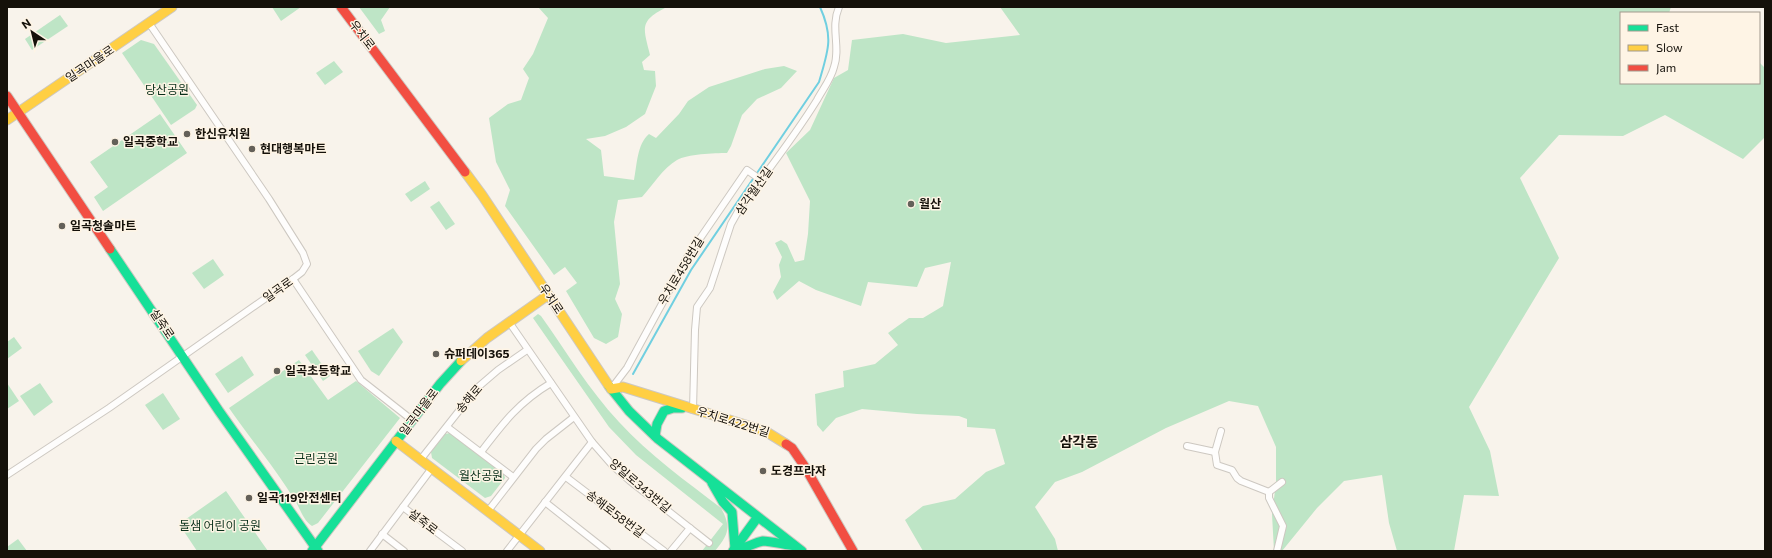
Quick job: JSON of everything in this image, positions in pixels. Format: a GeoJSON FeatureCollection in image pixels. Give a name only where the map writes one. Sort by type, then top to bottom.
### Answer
{"type":"FeatureCollection","features":[{"type":"Feature","properties":{"kind":"main road","name":"일곡마을로"},"geometry":{"type":"LineString","coordinates":[[7,120],[172,7]]}},
{"type":"Feature","properties":{"kind":"main road","name":"우치로"},"geometry":{"type":"LineString","coordinates":[[341,7],[477,189],[611,389],[629,411],[655,436],[712,483],[798,548]]}},
{"type":"Feature","properties":{"kind":"main road","name":"설죽로"},"geometry":{"type":"LineString","coordinates":[[7,96],[219,411],[315,550]]}},
{"type":"Feature","properties":{"kind":"main road","name":"일곡마을로"},"geometry":{"type":"LineString","coordinates":[[315,550],[412,420],[440,384],[463,358],[509,322],[548,295]]}},
{"type":"Feature","properties":{"kind":"main road","name":"우치로422번길"},"geometry":{"type":"LineString","coordinates":[[611,389],[623,388],[765,431],[789,445],[805,467],[849,547],[854,551]]}},
{"type":"Feature","properties":{"kind":"main road"},"geometry":{"type":"LineString","coordinates":[[655,436],[657,424],[664,411],[673,408],[690,409]]}},
{"type":"Feature","properties":{"kind":"main road"},"geometry":{"type":"LineString","coordinates":[[396,442],[421,459],[540,551]]}},
{"type":"Feature","properties":{"kind":"main road"},"geometry":{"type":"LineString","coordinates":[[712,483],[732,512],[734,550]]}},
{"type":"Feature","properties":{"kind":"main road"},"geometry":{"type":"LineString","coordinates":[[734,550],[757,518]]}},
{"type":"Feature","properties":{"kind":"main road"},"geometry":{"type":"LineString","coordinates":[[734,550],[744,549],[755,543],[765,541],[798,548]]}},
{"type":"Feature","properties":{"kind":"street","name":"삼각월산길"},"geometry":{"type":"LineString","coordinates":[[690,409],[694,330],[698,307],[710,288],[731,224],[740,208],[808,113],[834,67],[837,55],[834,25],[835,16],[839,7]]}},
{"type":"Feature","properties":{"kind":"street","name":"일곡로"},"geometry":{"type":"LineString","coordinates":[[7,475],[183,356],[293,279],[302,272],[307,264],[303,253],[269,199],[149,23]]}},
{"type":"Feature","properties":{"kind":"street","name":"우치로458번길"},"geometry":{"type":"LineString","coordinates":[[611,389],[627,368],[688,256],[747,170],[761,180]]}},
{"type":"Feature","properties":{"kind":"street"},"geometry":{"type":"LineString","coordinates":[[293,279],[361,380],[412,420]]}},
{"type":"Feature","properties":{"kind":"street","name":"양일로343번길"},"geometry":{"type":"LineString","coordinates":[[509,322],[592,442],[613,466],[630,481],[709,542]]}},
{"type":"Feature","properties":{"kind":"street","name":"송해로"},"geometry":{"type":"LineString","coordinates":[[421,459],[477,388],[498,370],[527,350]]}},
{"type":"Feature","properties":{"kind":"street"},"geometry":{"type":"LineString","coordinates":[[481,452],[512,412],[527,398],[551,383]]}},
{"type":"Feature","properties":{"kind":"street"},"geometry":{"type":"LineString","coordinates":[[488,511],[546,438],[574,417]]}},
{"type":"Feature","properties":{"kind":"street"},"geometry":{"type":"LineString","coordinates":[[447,427],[514,477]]}},
{"type":"Feature","properties":{"kind":"street"},"geometry":{"type":"LineString","coordinates":[[1221,431],[1215,452],[1217,465],[1232,470],[1241,481],[1269,492]]}},
{"type":"Feature","properties":{"kind":"street"},"geometry":{"type":"LineString","coordinates":[[507,551],[592,442]]}},
{"type":"Feature","properties":{"kind":"street"},"geometry":{"type":"LineString","coordinates":[[1187,446],[1215,452]]}},
{"type":"Feature","properties":{"kind":"street","name":"설죽로"},"geometry":{"type":"LineString","coordinates":[[370,551],[432,468]]}},
{"type":"Feature","properties":{"kind":"street","name":"송해로58번길"},"geometry":{"type":"LineString","coordinates":[[566,477],[664,551]]}},
{"type":"Feature","properties":{"kind":"street"},"geometry":{"type":"LineString","coordinates":[[1269,492],[1282,482]]}},
{"type":"Feature","properties":{"kind":"street"},"geometry":{"type":"LineString","coordinates":[[1269,492],[1269,498],[1283,526],[1277,551]]}},
{"type":"Feature","properties":{"kind":"street"},"geometry":{"type":"LineString","coordinates":[[545,502],[607,551]]}},
{"type":"Feature","properties":{"kind":"street","name":"설죽로"},"geometry":{"type":"LineString","coordinates":[[403,507],[462,551]]}},
{"type":"Feature","properties":{"kind":"street"},"geometry":{"type":"LineString","coordinates":[[671,551],[690,528]]}},
{"type":"Feature","properties":{"kind":"street"},"geometry":{"type":"LineString","coordinates":[[382,534],[404,551]]}},
{"type":"Feature","properties":{"kind":"green space"},"geometry":{"type":"Polygon","coordinates":[[[272,7],[301,7],[281,21],[272,7]]]}},
{"type":"Feature","properties":{"kind":"green space"},"geometry":{"type":"Polygon","coordinates":[[[359,7],[390,7],[381,20],[385,31],[379,34],[359,7]]]}},
{"type":"Feature","properties":{"kind":"green space"},"geometry":{"type":"Polygon","coordinates":[[[538,7],[667,7],[652,16],[647,21],[645,26],[650,55],[642,62],[644,70],[655,71],[656,86],[645,114],[626,127],[605,136],[586,139],[601,150],[604,176],[634,180],[638,155],[645,138],[649,134],[656,138],[679,114],[688,101],[709,87],[765,69],[784,66],[797,71],[781,88],[757,99],[742,115],[727,153],[701,154],[681,158],[667,167],[642,197],[618,200],[614,222],[620,284],[615,299],[622,314],[618,337],[606,344],[594,338],[566,291],[577,283],[565,267],[554,275],[505,206],[510,190],[496,162],[489,118],[508,104],[521,100],[529,78],[523,69],[533,54],[548,18],[538,7]]]}},
{"type":"Feature","properties":{"kind":"green space"},"geometry":{"type":"Polygon","coordinates":[[[1000,7],[1671,7],[1669,12],[1620,12],[1620,84],[1760,84],[1760,63],[1765,68],[1765,137],[1743,159],[1665,115],[1623,136],[1559,135],[1520,178],[1559,258],[1469,407],[1490,451],[1499,496],[1464,495],[1454,551],[1397,551],[1389,523],[1382,475],[1344,481],[1317,508],[1282,551],[1274,551],[1272,514],[1276,483],[1276,447],[1258,406],[1229,401],[1166,428],[1082,472],[1055,482],[1035,507],[1055,539],[1058,551],[923,551],[905,520],[923,506],[955,499],[986,472],[1005,464],[995,429],[967,427],[967,419],[959,416],[862,409],[836,418],[823,432],[817,425],[815,394],[844,387],[843,371],[875,364],[898,345],[888,333],[909,318],[923,318],[943,306],[951,262],[925,268],[917,287],[868,282],[861,306],[816,290],[799,281],[777,300],[773,292],[781,277],[779,265],[782,257],[775,243],[781,240],[787,244],[795,262],[804,260],[808,234],[810,201],[786,153],[810,130],[834,78],[848,70],[852,40],[903,34],[946,43],[1020,35],[1000,7]]]}},
{"type":"Feature","properties":{"kind":"green space"},"geometry":{"type":"Polygon","coordinates":[[[60,15],[68,26],[32,50],[25,39],[60,15]]]}},
{"type":"Feature","properties":{"kind":"green space","name":"당산공원"},"geometry":{"type":"Polygon","coordinates":[[[141,40],[154,44],[197,105],[195,109],[171,125],[122,53],[141,40]]]}},
{"type":"Feature","properties":{"kind":"green space"},"geometry":{"type":"Polygon","coordinates":[[[334,61],[343,72],[325,85],[316,73],[334,61]]]}},
{"type":"Feature","properties":{"kind":"green space"},"geometry":{"type":"Polygon","coordinates":[[[160,114],[187,153],[103,211],[94,197],[108,187],[90,162],[160,114]]]}},
{"type":"Feature","properties":{"kind":"green space"},"geometry":{"type":"Polygon","coordinates":[[[425,181],[430,189],[411,202],[405,194],[425,181]]]}},
{"type":"Feature","properties":{"kind":"green space"},"geometry":{"type":"Polygon","coordinates":[[[439,201],[455,224],[446,230],[430,207],[439,201]]]}},
{"type":"Feature","properties":{"kind":"green space"},"geometry":{"type":"Polygon","coordinates":[[[213,259],[224,275],[204,289],[192,273],[213,259]]]}},
{"type":"Feature","properties":{"kind":"green space"},"geometry":{"type":"Polygon","coordinates":[[[538,314],[541,316],[588,384],[619,422],[655,457],[721,508],[727,521],[727,531],[726,536],[715,551],[702,551],[723,524],[636,455],[609,427],[533,318],[538,314]]]}},
{"type":"Feature","properties":{"kind":"green space"},"geometry":{"type":"Polygon","coordinates":[[[393,328],[403,342],[379,376],[371,371],[358,351],[393,328]]]}},
{"type":"Feature","properties":{"kind":"green space"},"geometry":{"type":"Polygon","coordinates":[[[14,337],[22,348],[7,359],[7,342],[14,337]]]}},
{"type":"Feature","properties":{"kind":"green space"},"geometry":{"type":"Polygon","coordinates":[[[312,350],[330,376],[323,381],[305,355],[312,350]]]}},
{"type":"Feature","properties":{"kind":"green space"},"geometry":{"type":"Polygon","coordinates":[[[242,356],[254,375],[228,393],[215,374],[242,356]]]}},
{"type":"Feature","properties":{"kind":"green space","name":"근린공원"},"geometry":{"type":"Polygon","coordinates":[[[299,360],[328,400],[356,381],[400,418],[318,523],[312,526],[305,519],[281,479],[229,408],[299,360]]]}},
{"type":"Feature","properties":{"kind":"green space"},"geometry":{"type":"Polygon","coordinates":[[[7,383],[19,401],[7,409],[7,383]]]}},
{"type":"Feature","properties":{"kind":"green space"},"geometry":{"type":"Polygon","coordinates":[[[40,383],[53,402],[34,416],[20,396],[40,383]]]}},
{"type":"Feature","properties":{"kind":"green space"},"geometry":{"type":"Polygon","coordinates":[[[163,393],[180,419],[163,430],[145,405],[163,393]]]}},
{"type":"Feature","properties":{"kind":"green space","name":"월산공원"},"geometry":{"type":"Polygon","coordinates":[[[450,433],[503,472],[505,478],[491,496],[485,498],[432,458],[431,452],[445,434],[450,433]]]}},
{"type":"Feature","properties":{"kind":"green space","name":"돌샘 어린이 공원"},"geometry":{"type":"Polygon","coordinates":[[[226,491],[268,551],[197,551],[179,524],[226,491]]]}},
{"type":"Feature","properties":{"kind":"green space"},"geometry":{"type":"Polygon","coordinates":[[[18,539],[27,551],[7,551],[7,547],[18,539]]]}},
{"type":"Feature","properties":{"kind":"waterway"},"geometry":{"type":"LineString","coordinates":[[633,374],[691,270],[819,82],[825,62],[828,44],[827,27],[820,7]]}},
{"type":"Feature","properties":{"kind":"traffic: fast"},"geometry":{"type":"LineString","coordinates":[[110,249],[219,411],[318,551]]}},
{"type":"Feature","properties":{"kind":"traffic: fast"},"geometry":{"type":"LineString","coordinates":[[312,551],[440,384],[461,361]]}},
{"type":"Feature","properties":{"kind":"traffic: fast"},"geometry":{"type":"LineString","coordinates":[[609,386],[629,411],[658,439],[802,551]]}},
{"type":"Feature","properties":{"kind":"traffic: fast"},"geometry":{"type":"LineString","coordinates":[[655,436],[657,424],[664,411],[673,408],[682,408]]}},
{"type":"Feature","properties":{"kind":"traffic: fast"},"geometry":{"type":"LineString","coordinates":[[712,483],[723,502],[732,512],[735,549],[743,548],[763,541],[795,546]]}},
{"type":"Feature","properties":{"kind":"traffic: fast"},"geometry":{"type":"LineString","coordinates":[[733,551],[757,518]]}},
{"type":"Feature","properties":{"kind":"traffic: slow"},"geometry":{"type":"LineString","coordinates":[[7,120],[172,7]]}},
{"type":"Feature","properties":{"kind":"traffic: slow"},"geometry":{"type":"LineString","coordinates":[[465,172],[482,195],[609,386]]}},
{"type":"Feature","properties":{"kind":"traffic: slow"},"geometry":{"type":"LineString","coordinates":[[461,361],[487,338],[548,295]]}},
{"type":"Feature","properties":{"kind":"traffic: slow"},"geometry":{"type":"LineString","coordinates":[[611,389],[623,387],[765,431],[786,444]]}},
{"type":"Feature","properties":{"kind":"traffic: slow"},"geometry":{"type":"LineString","coordinates":[[396,441],[540,551]]}},
{"type":"Feature","properties":{"kind":"traffic: jam"},"geometry":{"type":"LineString","coordinates":[[341,7],[465,172]]}},
{"type":"Feature","properties":{"kind":"traffic: jam"},"geometry":{"type":"LineString","coordinates":[[7,96],[110,249]]}},
{"type":"Feature","properties":{"kind":"traffic: jam"},"geometry":{"type":"LineString","coordinates":[[786,444],[792,448],[805,467],[853,551]]}},
{"type":"Feature","properties":{"kind":"place","name":"한신유치원"},"geometry":{"type":"Point","coordinates":[187,134]}},
{"type":"Feature","properties":{"kind":"place","name":"일곡중학교"},"geometry":{"type":"Point","coordinates":[115,142]}},
{"type":"Feature","properties":{"kind":"place","name":"현대행복마트"},"geometry":{"type":"Point","coordinates":[252,149]}},
{"type":"Feature","properties":{"kind":"place","name":"월산"},"geometry":{"type":"Point","coordinates":[911,204]}},
{"type":"Feature","properties":{"kind":"place","name":"일곡청솔마트"},"geometry":{"type":"Point","coordinates":[62,226]}},
{"type":"Feature","properties":{"kind":"place","name":"슈퍼데이365"},"geometry":{"type":"Point","coordinates":[436,354]}},
{"type":"Feature","properties":{"kind":"place","name":"일곡초등학교"},"geometry":{"type":"Point","coordinates":[277,371]}},
{"type":"Feature","properties":{"kind":"place","name":"도경프라자"},"geometry":{"type":"Point","coordinates":[763,471]}},
{"type":"Feature","properties":{"kind":"place","name":"일곡119안전센터"},"geometry":{"type":"Point","coordinates":[249,498]}},
{"type":"Feature","properties":{"kind":"district","name":"삼각동"},"geometry":{"type":"Point","coordinates":[1079,442]}}]}
